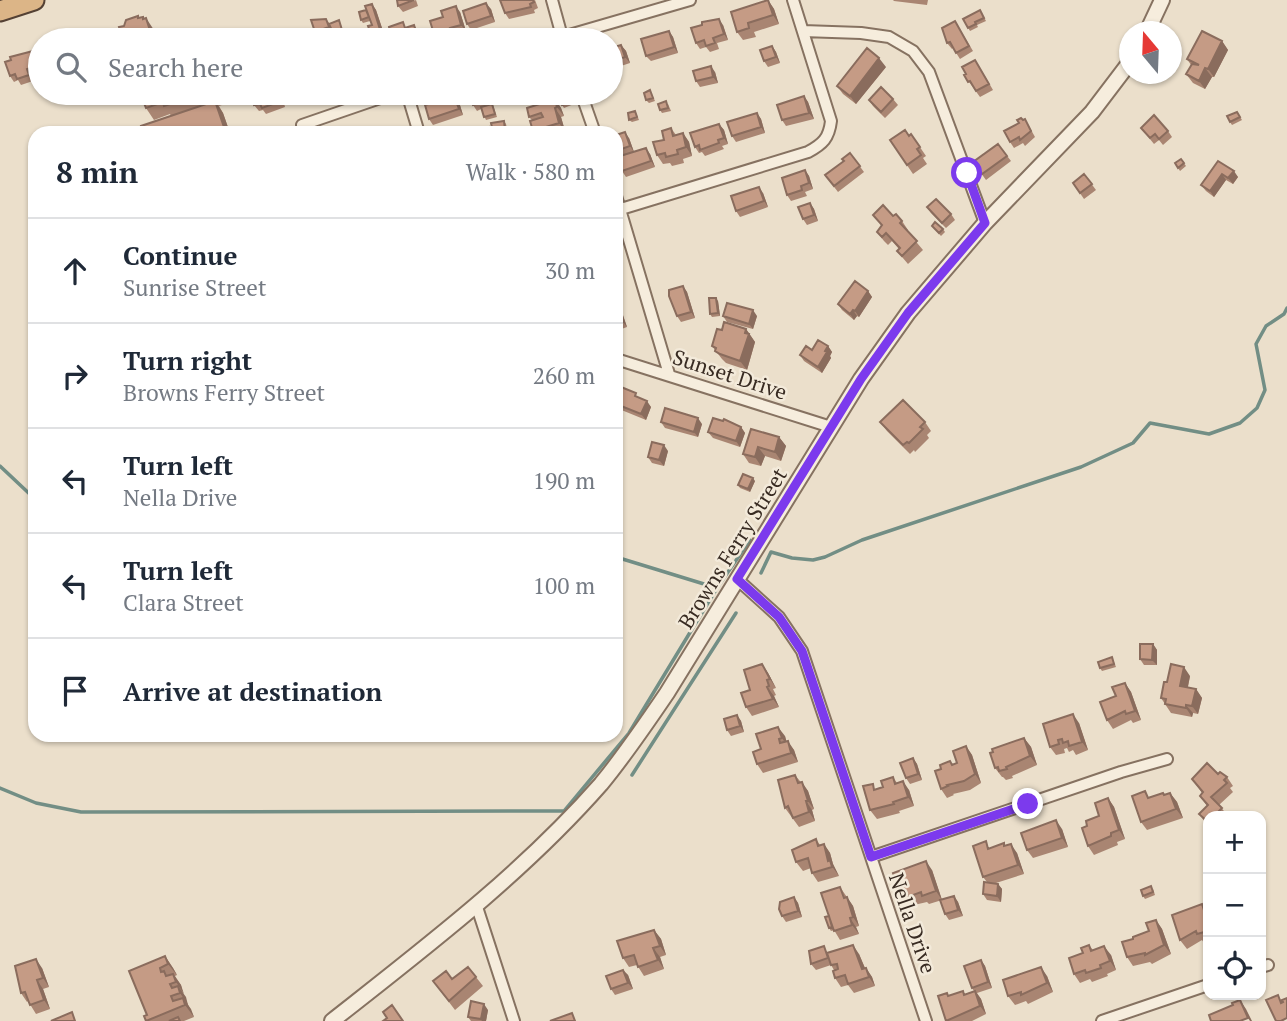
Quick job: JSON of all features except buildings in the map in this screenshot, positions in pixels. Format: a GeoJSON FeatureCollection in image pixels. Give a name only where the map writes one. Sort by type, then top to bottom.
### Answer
{"type":"FeatureCollection","features":[{"type":"Feature","properties":{"kind":"highway"},"geometry":{"type":"LineString","coordinates":[[0,11],[34,0]]}},
{"type":"Feature","properties":{"kind":"street"},"geometry":{"type":"LineString","coordinates":[[552,0],[557,28]]}},
{"type":"Feature","properties":{"kind":"street"},"geometry":{"type":"LineString","coordinates":[[596,28],[690,0]]}},
{"type":"Feature","properties":{"kind":"street"},"geometry":{"type":"LineString","coordinates":[[623,208],[808,152],[821,145],[830,135],[831,121],[793,0]]}},
{"type":"Feature","properties":{"kind":"street"},"geometry":{"type":"LineString","coordinates":[[1152,21],[1162,0]]}},
{"type":"Feature","properties":{"kind":"street"},"geometry":{"type":"LineString","coordinates":[[803,31],[889,37],[912,51],[929,72],[985,223]]}},
{"type":"Feature","properties":{"kind":"street","name":"Browns Ferry Street"},"geometry":{"type":"LineString","coordinates":[[332,1021],[537,851],[610,773],[667,693],[861,379],[908,313],[985,223],[1093,113],[1119,76]]}},
{"type":"Feature","properties":{"kind":"street"},"geometry":{"type":"LineString","coordinates":[[302,125],[360,105]]}},
{"type":"Feature","properties":{"kind":"street"},"geometry":{"type":"LineString","coordinates":[[411,105],[417,126]]}},
{"type":"Feature","properties":{"kind":"street"},"geometry":{"type":"LineString","coordinates":[[585,105],[593,126]]}},
{"type":"Feature","properties":{"kind":"street"},"geometry":{"type":"LineString","coordinates":[[623,216],[669,374]]}},
{"type":"Feature","properties":{"kind":"street","name":"Sunset Drive"},"geometry":{"type":"LineString","coordinates":[[623,361],[831,427]]}},
{"type":"Feature","properties":{"kind":"street","name":"Nella Drive"},"geometry":{"type":"LineString","coordinates":[[737,579],[779,617],[802,651],[926,1021]]}},
{"type":"Feature","properties":{"kind":"street"},"geometry":{"type":"LineString","coordinates":[[871,857],[1121,772],[1167,759]]}},
{"type":"Feature","properties":{"kind":"street"},"geometry":{"type":"LineString","coordinates":[[476,904],[514,1021]]}},
{"type":"Feature","properties":{"kind":"street"},"geometry":{"type":"LineString","coordinates":[[1102,1021],[1203,987]]}},
{"type":"Feature","properties":{"kind":"waterway"},"geometry":{"type":"LineString","coordinates":[[761,573],[771,552],[813,560],[825,557],[862,540],[1081,467],[1133,443],[1150,423],[1209,434],[1240,423],[1257,408],[1265,390],[1256,344],[1266,326],[1284,314],[1287,308]]}},
{"type":"Feature","properties":{"kind":"waterway"},"geometry":{"type":"LineString","coordinates":[[0,466],[28,492]]}},
{"type":"Feature","properties":{"kind":"waterway"},"geometry":{"type":"LineString","coordinates":[[623,559],[717,588],[750,540]]}},
{"type":"Feature","properties":{"kind":"waterway"},"geometry":{"type":"LineString","coordinates":[[623,740],[717,588]]}},
{"type":"Feature","properties":{"kind":"waterway"},"geometry":{"type":"LineString","coordinates":[[632,775],[736,613]]}},
{"type":"Feature","properties":{"kind":"waterway"},"geometry":{"type":"LineString","coordinates":[[0,788],[36,803],[81,812],[564,811],[622,742]]}},
{"type":"Feature","properties":{"kind":"route"},"geometry":{"type":"LineString","coordinates":[[967,173],[985,223],[908,313],[861,379],[737,579],[779,617],[802,651],[871,857],[1028,804]]}}]}
